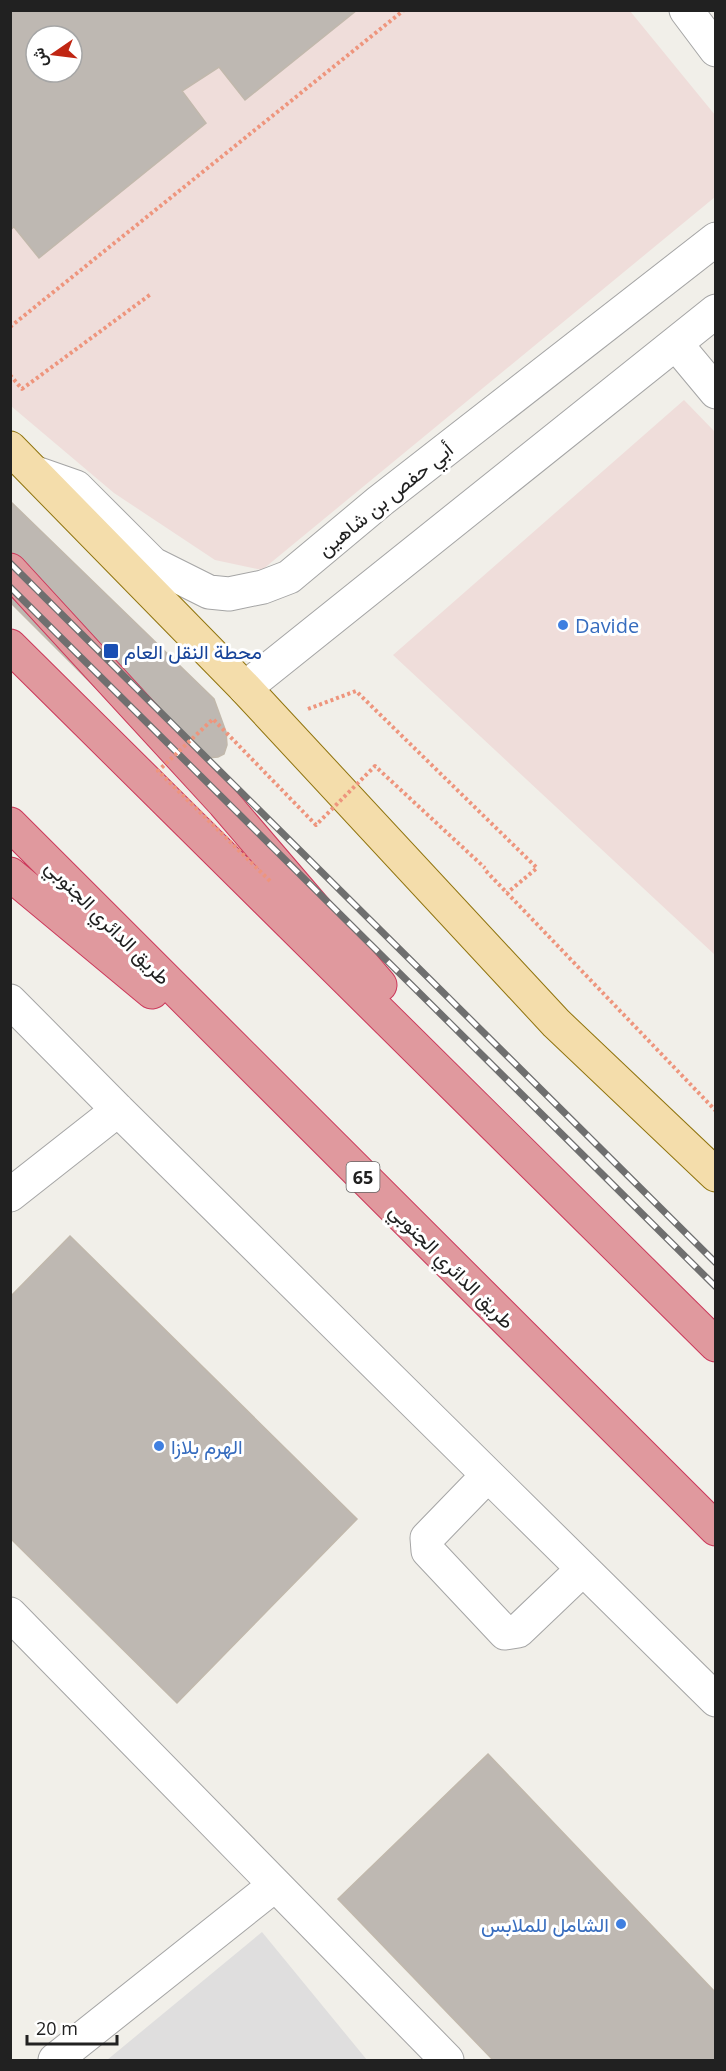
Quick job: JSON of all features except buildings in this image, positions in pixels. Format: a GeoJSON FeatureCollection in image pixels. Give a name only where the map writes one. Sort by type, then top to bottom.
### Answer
{"type":"FeatureCollection","features":[{"type":"Feature","properties":{"kind":"highway"},"geometry":{"type":"LineString","coordinates":[[10,570],[224,803],[533,1164]]}},
{"type":"Feature","properties":{"kind":"highway"},"geometry":{"type":"LineString","coordinates":[[10,646],[716,1345]]}},
{"type":"Feature","properties":{"kind":"highway","name":"طريق الدائري الجنوبي"},"geometry":{"type":"LineString","coordinates":[[10,824],[716,1529]]}},
{"type":"Feature","properties":{"kind":"highway"},"geometry":{"type":"LineString","coordinates":[[10,874],[321,1134]]}},
{"type":"Feature","properties":{"kind":"main road"},"geometry":{"type":"LineString","coordinates":[[10,447],[245,688],[556,1023],[716,1175]]}},
{"type":"Feature","properties":{"kind":"street"},"geometry":{"type":"LineString","coordinates":[[686,10],[714,44]]}},
{"type":"Feature","properties":{"kind":"street","name":"أبي حفص بن شاهين"},"geometry":{"type":"LineString","coordinates":[[36,473],[76,487],[153,564],[209,592],[229,594],[263,587],[290,577],[380,501],[716,238]]}},
{"type":"Feature","properties":{"kind":"street"},"geometry":{"type":"LineString","coordinates":[[245,688],[716,311]]}},
{"type":"Feature","properties":{"kind":"street"},"geometry":{"type":"LineString","coordinates":[[676,344],[716,392]]}},
{"type":"Feature","properties":{"kind":"street"},"geometry":{"type":"LineString","coordinates":[[10,1001],[716,1700]]}},
{"type":"Feature","properties":{"kind":"street"},"geometry":{"type":"LineString","coordinates":[[10,1195],[118,1110]]}},
{"type":"Feature","properties":{"kind":"street"},"geometry":{"type":"LineString","coordinates":[[488,1475],[427,1538],[428,1551],[505,1633],[519,1631],[583,1569]]}},
{"type":"Feature","properties":{"kind":"street"},"geometry":{"type":"LineString","coordinates":[[10,1614],[446,2060]]}},
{"type":"Feature","properties":{"kind":"street"},"geometry":{"type":"LineString","coordinates":[[56,2061],[275,1885]]}},
{"type":"Feature","properties":{"kind":"path"},"geometry":{"type":"LineString","coordinates":[[10,327],[404,10]]}},
{"type":"Feature","properties":{"kind":"path"},"geometry":{"type":"LineString","coordinates":[[10,375],[22,389],[151,294]]}},
{"type":"Feature","properties":{"kind":"path"},"geometry":{"type":"LineString","coordinates":[[304,710],[356,691],[537,868],[507,893]]}},
{"type":"Feature","properties":{"kind":"path"},"geometry":{"type":"LineString","coordinates":[[270,880],[158,771],[213,719],[316,825],[375,766],[486,869],[716,1111]]}},
{"type":"Feature","properties":{"kind":"shaded area"},"geometry":{"type":"Polygon","coordinates":[[[11,11],[630,11],[715,115],[715,197],[262,570],[215,560],[114,493],[11,406],[11,11]]]}},
{"type":"Feature","properties":{"kind":"shaded area"},"geometry":{"type":"Polygon","coordinates":[[[684,400],[715,432],[715,955],[393,655],[684,400]]]}},
{"type":"Feature","properties":{"kind":"shaded area"},"geometry":{"type":"Polygon","coordinates":[[[262,1932],[367,2060],[107,2060],[262,1932]]]}},
{"type":"Feature","properties":{"kind":"railway"},"geometry":{"type":"LineString","coordinates":[[10,563],[716,1263]]}},
{"type":"Feature","properties":{"kind":"railway"},"geometry":{"type":"LineString","coordinates":[[10,587],[716,1287]]}},
{"type":"Feature","properties":{"kind":"place","name":"Davide"},"geometry":{"type":"Point","coordinates":[563,625]}},
{"type":"Feature","properties":{"kind":"place","name":"محطة النقل العام"},"geometry":{"type":"Point","coordinates":[111,651]}},
{"type":"Feature","properties":{"kind":"place","name":"الهرم بلازا"},"geometry":{"type":"Point","coordinates":[159,1446]}},
{"type":"Feature","properties":{"kind":"place","name":"الشامل للملابس"},"geometry":{"type":"Point","coordinates":[621,1924]}}]}
